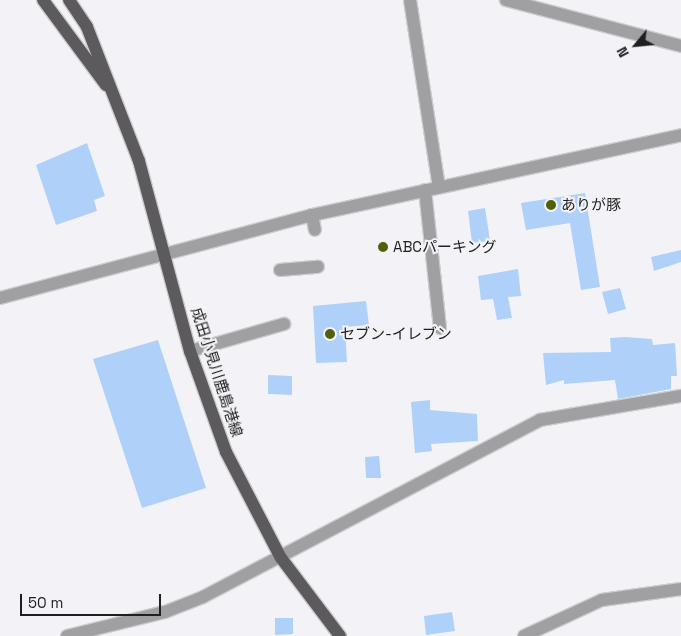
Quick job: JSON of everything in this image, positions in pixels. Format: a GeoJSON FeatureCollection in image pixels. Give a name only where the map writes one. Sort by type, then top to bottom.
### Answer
{"type":"FeatureCollection","features":[{"type":"Feature","properties":{"kind":"main road","name":"成田小見川鹿島港線"},"geometry":{"type":"LineString","coordinates":[[43,0],[113,96]]}},
{"type":"Feature","properties":{"kind":"main road","name":"成田小見川鹿島港線"},"geometry":{"type":"LineString","coordinates":[[69,0],[87,27],[139,161],[190,351],[226,452],[282,558],[340,636]]}},
{"type":"Feature","properties":{"kind":"street"},"geometry":{"type":"LineString","coordinates":[[410,0],[439,187]]}},
{"type":"Feature","properties":{"kind":"street"},"geometry":{"type":"LineString","coordinates":[[506,0],[681,46]]}},
{"type":"Feature","properties":{"kind":"street"},"geometry":{"type":"LineString","coordinates":[[0,298],[164,251],[312,215],[681,135]]}},
{"type":"Feature","properties":{"kind":"street"},"geometry":{"type":"LineString","coordinates":[[425,190],[440,328]]}},
{"type":"Feature","properties":{"kind":"street"},"geometry":{"type":"LineString","coordinates":[[312,215],[315,230]]}},
{"type":"Feature","properties":{"kind":"street"},"geometry":{"type":"LineString","coordinates":[[280,270],[318,267]]}},
{"type":"Feature","properties":{"kind":"street"},"geometry":{"type":"LineString","coordinates":[[190,351],[284,324]]}},
{"type":"Feature","properties":{"kind":"street"},"geometry":{"type":"LineString","coordinates":[[67,636],[165,612],[282,558],[540,420],[681,396]]}},
{"type":"Feature","properties":{"kind":"street"},"geometry":{"type":"LineString","coordinates":[[524,636],[602,600],[680,589]]}},
{"type":"Feature","properties":{"kind":"building"},"geometry":{"type":"Polygon","coordinates":[[[87,143],[105,196],[94,200],[97,211],[56,225],[36,165],[87,143]]]}},
{"type":"Feature","properties":{"kind":"building"},"geometry":{"type":"Polygon","coordinates":[[[585,193],[600,287],[581,290],[570,223],[526,230],[521,203],[585,193]]]}},
{"type":"Feature","properties":{"kind":"building"},"geometry":{"type":"Polygon","coordinates":[[[485,208],[490,241],[472,243],[468,211],[485,208]]]}},
{"type":"Feature","properties":{"kind":"building"},"geometry":{"type":"Polygon","coordinates":[[[681,250],[681,262],[654,271],[651,257],[681,250]]]}},
{"type":"Feature","properties":{"kind":"building"},"geometry":{"type":"Polygon","coordinates":[[[518,269],[521,296],[508,297],[512,318],[497,320],[493,299],[481,300],[478,276],[518,269]]]}},
{"type":"Feature","properties":{"kind":"building"},"geometry":{"type":"Polygon","coordinates":[[[620,288],[626,309],[608,314],[602,292],[620,288]]]}},
{"type":"Feature","properties":{"kind":"building","name":"セブン-イレブン"},"geometry":{"type":"Polygon","coordinates":[[[366,301],[369,325],[345,327],[347,362],[316,363],[313,306],[366,301]]]}},
{"type":"Feature","properties":{"kind":"building"},"geometry":{"type":"Polygon","coordinates":[[[610,338],[652,339],[653,345],[675,343],[677,376],[671,376],[671,389],[618,399],[615,380],[564,384],[564,380],[546,385],[543,353],[611,352],[610,338]]]}},
{"type":"Feature","properties":{"kind":"building"},"geometry":{"type":"Polygon","coordinates":[[[158,340],[206,488],[142,508],[93,359],[158,340]]]}},
{"type":"Feature","properties":{"kind":"building"},"geometry":{"type":"Polygon","coordinates":[[[268,375],[292,376],[292,395],[268,394],[268,375]]]}},
{"type":"Feature","properties":{"kind":"building"},"geometry":{"type":"Polygon","coordinates":[[[430,400],[430,410],[477,414],[478,441],[431,444],[432,451],[415,453],[411,402],[430,400]]]}},
{"type":"Feature","properties":{"kind":"building"},"geometry":{"type":"Polygon","coordinates":[[[379,456],[381,478],[366,478],[365,457],[379,456]]]}},
{"type":"Feature","properties":{"kind":"building"},"geometry":{"type":"Polygon","coordinates":[[[452,612],[455,631],[426,635],[424,616],[452,612]]]}},
{"type":"Feature","properties":{"kind":"building"},"geometry":{"type":"Polygon","coordinates":[[[275,618],[293,618],[293,634],[275,635],[275,618]]]}},
{"type":"Feature","properties":{"kind":"place","name":"ありが豚"},"geometry":{"type":"Point","coordinates":[551,205]}},
{"type":"Feature","properties":{"kind":"place","name":"ABCパーキング"},"geometry":{"type":"Point","coordinates":[383,247]}},
{"type":"Feature","properties":{"kind":"place","name":"セブン-イレブン"},"geometry":{"type":"Point","coordinates":[330,334]}}]}
